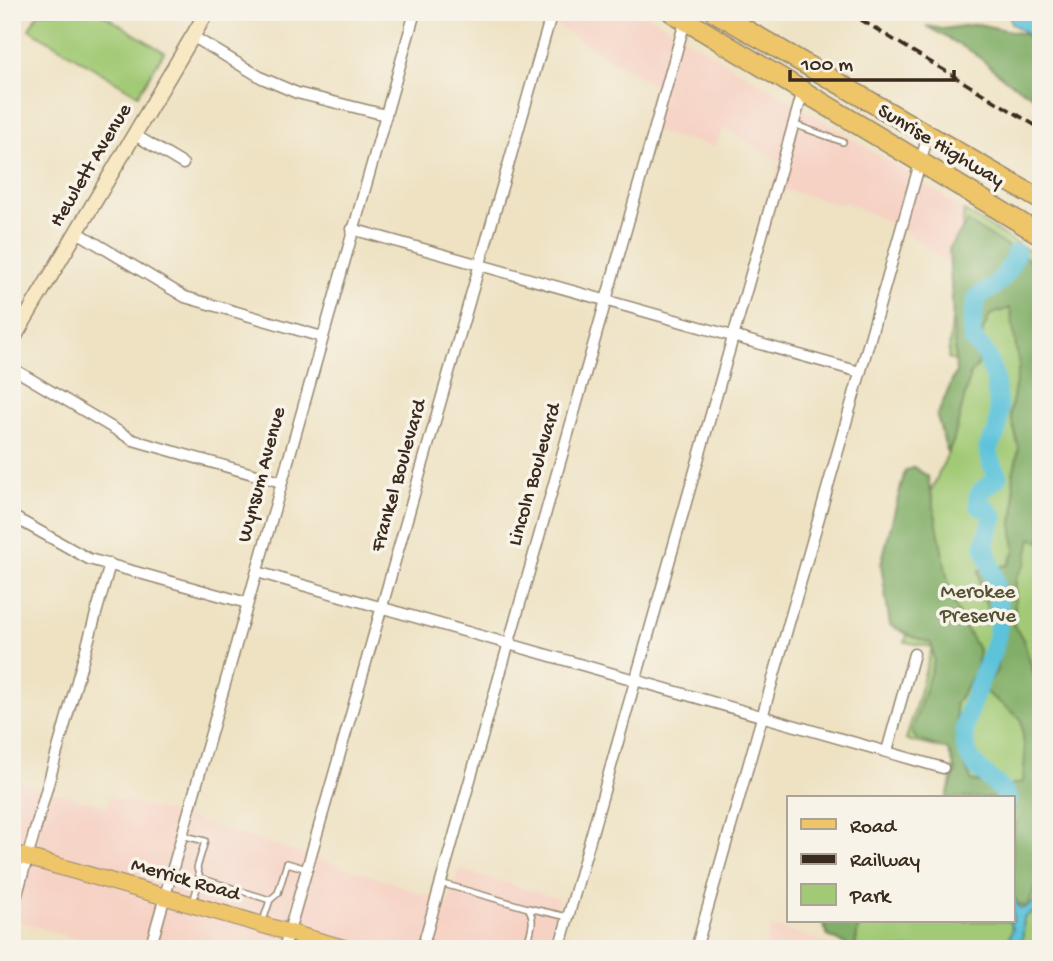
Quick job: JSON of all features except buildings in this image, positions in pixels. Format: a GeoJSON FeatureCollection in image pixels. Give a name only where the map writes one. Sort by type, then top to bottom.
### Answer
{"type":"FeatureCollection","features":[{"type":"Feature","properties":{"kind":"highway","name":"Sunrise Highway"},"geometry":{"type":"LineString","coordinates":[[715,12],[1041,200]]}},
{"type":"Feature","properties":{"kind":"highway","name":"Sunrise Highway"},"geometry":{"type":"LineString","coordinates":[[682,15],[1041,235]]}},
{"type":"Feature","properties":{"kind":"main road","name":"Merrick Road"},"geometry":{"type":"LineString","coordinates":[[20,856],[288,932],[324,946],[347,949]]}},
{"type":"Feature","properties":{"kind":"street","name":"Hewlett Avenue"},"geometry":{"type":"LineString","coordinates":[[12,341],[207,12]]}},
{"type":"Feature","properties":{"kind":"street","name":"Wynsum Avenue"},"geometry":{"type":"LineString","coordinates":[[150,949],[415,12]]}},
{"type":"Feature","properties":{"kind":"street","name":"Frankel Boulevard"},"geometry":{"type":"LineString","coordinates":[[284,949],[552,12]]}},
{"type":"Feature","properties":{"kind":"street","name":"Lincoln Boulevard"},"geometry":{"type":"LineString","coordinates":[[422,949],[605,300],[682,15]]}},
{"type":"Feature","properties":{"kind":"street"},"geometry":{"type":"LineString","coordinates":[[192,36],[262,78],[297,93],[386,116]]}},
{"type":"Feature","properties":{"kind":"street"},"geometry":{"type":"LineString","coordinates":[[559,949],[803,91]]}},
{"type":"Feature","properties":{"kind":"street"},"geometry":{"type":"LineString","coordinates":[[135,135],[183,164]]}},
{"type":"Feature","properties":{"kind":"street"},"geometry":{"type":"LineString","coordinates":[[696,949],[928,135]]}},
{"type":"Feature","properties":{"kind":"street"},"geometry":{"type":"LineString","coordinates":[[352,229],[860,372]]}},
{"type":"Feature","properties":{"kind":"street"},"geometry":{"type":"LineString","coordinates":[[77,232],[185,297],[322,337]]}},
{"type":"Feature","properties":{"kind":"street"},"geometry":{"type":"LineString","coordinates":[[12,368],[133,440],[281,482]]}},
{"type":"Feature","properties":{"kind":"street"},"geometry":{"type":"LineString","coordinates":[[12,516],[89,559],[247,603]]}},
{"type":"Feature","properties":{"kind":"street"},"geometry":{"type":"LineString","coordinates":[[12,912],[20,856],[110,564]]}},
{"type":"Feature","properties":{"kind":"street"},"geometry":{"type":"LineString","coordinates":[[257,572],[943,768]]}},
{"type":"Feature","properties":{"kind":"street"},"geometry":{"type":"LineString","coordinates":[[887,751],[914,654]]}},
{"type":"Feature","properties":{"kind":"lane"},"geometry":{"type":"LineString","coordinates":[[793,124],[843,142]]}},
{"type":"Feature","properties":{"kind":"lane"},"geometry":{"type":"LineString","coordinates":[[181,835],[205,841],[197,868],[200,878],[192,905]]}},
{"type":"Feature","properties":{"kind":"lane"},"geometry":{"type":"LineString","coordinates":[[262,925],[270,900],[278,893],[287,863],[307,869]]}},
{"type":"Feature","properties":{"kind":"lane"},"geometry":{"type":"LineString","coordinates":[[200,878],[270,900]]}},
{"type":"Feature","properties":{"kind":"lane"},"geometry":{"type":"LineString","coordinates":[[440,883],[568,917]]}},
{"type":"Feature","properties":{"kind":"lane"},"geometry":{"type":"LineString","coordinates":[[526,949],[533,922],[528,908]]}},
{"type":"Feature","properties":{"kind":"lane"},"geometry":{"type":"LineString","coordinates":[[798,943],[820,949]]}},
{"type":"Feature","properties":{"kind":"shaded area"},"geometry":{"type":"Polygon","coordinates":[[[534,12],[643,12],[917,178],[964,211],[962,230],[949,249],[949,264],[902,229],[843,201],[841,205],[773,187],[780,162],[723,127],[716,147],[651,131],[662,90],[534,12]]]}},
{"type":"Feature","properties":{"kind":"shaded area"},"geometry":{"type":"Polygon","coordinates":[[[12,780],[107,807],[110,797],[174,813],[448,903],[459,869],[558,898],[551,932],[578,935],[627,949],[106,949],[12,919],[12,780]]]}},
{"type":"Feature","properties":{"kind":"shaded area"},"geometry":{"type":"Polygon","coordinates":[[[771,926],[848,949],[765,949],[771,926]]]}},
{"type":"Feature","properties":{"kind":"green space"},"geometry":{"type":"Polygon","coordinates":[[[39,12],[99,12],[164,52],[138,95],[29,29],[39,12]]]}},
{"type":"Feature","properties":{"kind":"green space"},"geometry":{"type":"Polygon","coordinates":[[[978,24],[1024,34],[1041,44],[1041,101],[1005,79],[974,53],[926,26],[943,29],[978,24]]]}},
{"type":"Feature","properties":{"kind":"green space","name":"Merokee Preserve"},"geometry":{"type":"Polygon","coordinates":[[[964,211],[1041,258],[1041,949],[848,949],[852,922],[1014,922],[1014,796],[947,796],[957,752],[906,740],[932,647],[905,642],[937,526],[931,491],[953,442],[973,371],[948,358],[964,211]]]}},
{"type":"Feature","properties":{"kind":"green space"},"geometry":{"type":"Polygon","coordinates":[[[967,222],[1041,267],[1041,542],[1031,538],[1026,563],[1016,578],[1014,626],[1023,639],[1041,697],[1041,876],[1027,907],[1018,904],[1014,898],[1014,832],[1017,823],[1014,825],[1014,796],[947,796],[956,771],[948,750],[916,739],[912,731],[934,661],[931,643],[890,625],[881,564],[905,471],[914,467],[928,477],[950,592],[961,620],[979,651],[975,672],[955,705],[961,758],[972,781],[1006,786],[1023,782],[1025,756],[1021,719],[983,690],[996,672],[1001,640],[980,591],[979,570],[1008,565],[1015,551],[1012,523],[1015,507],[1013,474],[1019,449],[1010,413],[1019,366],[1010,308],[990,315],[983,331],[978,365],[970,375],[953,442],[947,452],[937,416],[956,372],[949,249],[967,222]]]}},
{"type":"Feature","properties":{"kind":"green space"},"geometry":{"type":"Polygon","coordinates":[[[822,922],[859,922],[855,949],[828,936],[822,922]]]}},
{"type":"Feature","properties":{"kind":"water"},"geometry":{"type":"Polygon","coordinates":[[[1009,12],[1041,12],[1041,44],[1011,23],[1009,12]]]}},
{"type":"Feature","properties":{"kind":"water"},"geometry":{"type":"Polygon","coordinates":[[[1041,885],[1041,912],[1031,913],[1024,918],[1022,949],[1007,949],[1012,928],[1009,922],[1014,922],[1014,898],[1020,909],[1035,901],[1041,885]]]}},
{"type":"Feature","properties":{"kind":"waterway"},"geometry":{"type":"LineString","coordinates":[[1006,796],[972,760],[965,741],[969,711],[993,648],[999,624],[994,578],[984,545],[994,517],[986,508],[979,506],[978,500],[981,492],[998,476],[988,448],[997,431],[999,415],[995,378],[986,354],[972,338],[972,320],[977,297],[1001,280],[1016,253]]}},
{"type":"Feature","properties":{"kind":"railway"},"geometry":{"type":"LineString","coordinates":[[848,12],[1041,129]]}}]}
